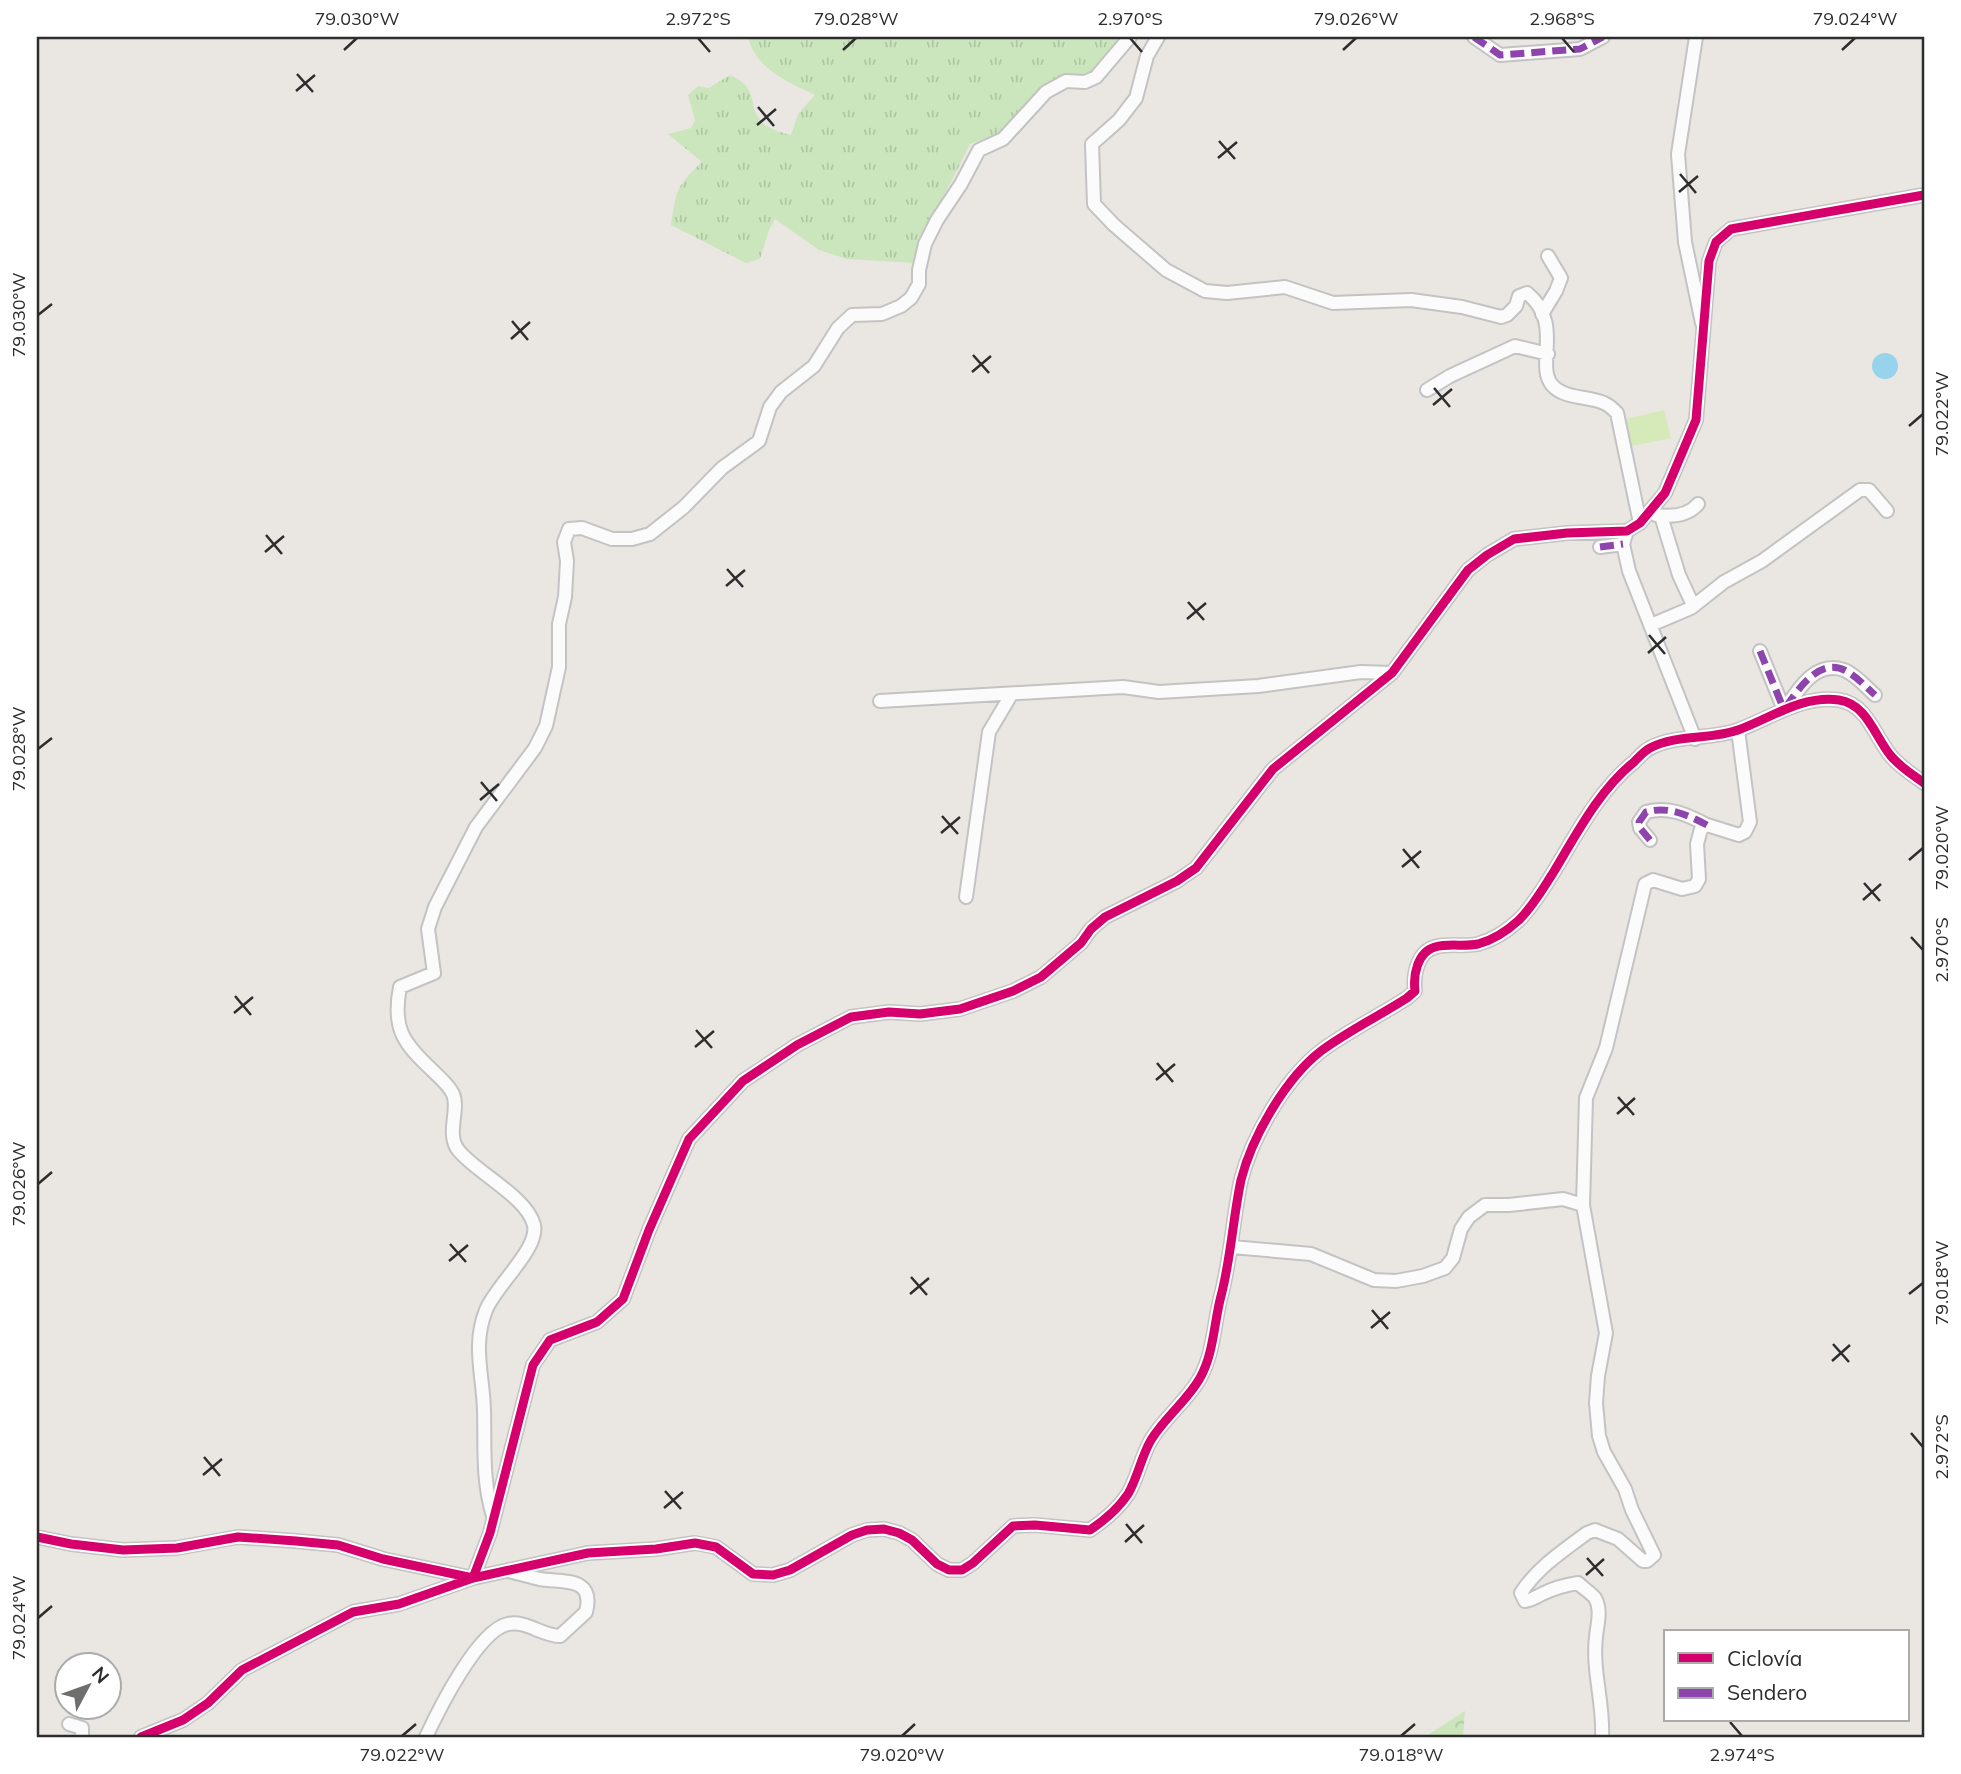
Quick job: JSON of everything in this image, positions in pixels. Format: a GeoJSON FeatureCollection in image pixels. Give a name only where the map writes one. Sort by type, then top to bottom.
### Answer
{"type":"FeatureCollection","features":[{"type":"Feature","properties":{"kind":"street"},"geometry":{"type":"LineString","coordinates":[[493,1516],[484,1480],[484,1406],[478,1363],[479,1337],[490,1300],[531,1247],[535,1228],[527,1211],[456,1149],[452,1126],[455,1097],[446,1082],[405,1043],[396,1009],[400,987],[434,973],[428,929],[435,907],[476,827],[535,748],[546,726],[559,667],[559,624],[565,597],[567,561],[564,542],[569,529],[582,528],[612,539],[632,539],[650,534],[684,507],[722,468],[760,441],[770,407],[780,391],[814,366],[838,328],[852,315],[882,314],[901,306],[911,298],[919,284],[925,244],[979,150],[1003,139],[1046,92],[1066,81],[1085,82],[1096,77],[1130,37]]}},
{"type":"Feature","properties":{"kind":"street"},"geometry":{"type":"LineString","coordinates":[[1158,37],[1147,56],[1136,97],[1119,120],[1092,145],[1094,204],[1166,270],[1205,291],[1227,293],[1285,287],[1333,303],[1411,300],[1462,307],[1501,317],[1516,306],[1519,296],[1527,293],[1538,304],[1548,330],[1547,376],[1552,386],[1562,394],[1606,403],[1617,413],[1650,518],[1676,565],[1692,603]]}},
{"type":"Feature","properties":{"kind":"street"},"geometry":{"type":"LineString","coordinates":[[1474,37],[1500,55],[1558,53],[1580,49],[1603,37]]}},
{"type":"Feature","properties":{"kind":"street"},"geometry":{"type":"LineString","coordinates":[[1696,37],[1678,154],[1685,242],[1704,330]]}},
{"type":"Feature","properties":{"kind":"street"},"geometry":{"type":"LineString","coordinates":[[1600,547],[1625,538],[1650,518],[1665,493],[1696,421],[1709,261],[1716,242],[1731,229],[1924,195]]}},
{"type":"Feature","properties":{"kind":"street"},"geometry":{"type":"LineString","coordinates":[[1542,314],[1556,292],[1561,278],[1548,256]]}},
{"type":"Feature","properties":{"kind":"street"},"geometry":{"type":"LineString","coordinates":[[1427,390],[1450,376],[1515,346],[1548,354]]}},
{"type":"Feature","properties":{"kind":"street"},"geometry":{"type":"LineString","coordinates":[[1651,625],[1691,608],[1724,582],[1762,561],[1860,490],[1869,490],[1887,511]]}},
{"type":"Feature","properties":{"kind":"street"},"geometry":{"type":"LineString","coordinates":[[1650,518],[1678,515],[1693,510],[1698,504]]}},
{"type":"Feature","properties":{"kind":"street"},"geometry":{"type":"LineString","coordinates":[[473,1578],[490,1533],[533,1365],[550,1340],[597,1322],[623,1300],[649,1230],[689,1139],[743,1081],[797,1045],[851,1017],[889,1012],[920,1014],[960,1009],[1013,991],[1041,977],[1081,943],[1091,929],[1105,917],[1177,881],[1195,868],[1273,769],[1392,673],[1468,570],[1487,555],[1514,539],[1567,533],[1625,538]]}},
{"type":"Feature","properties":{"kind":"street"},"geometry":{"type":"LineString","coordinates":[[1625,538],[1629,571],[1695,738]]}},
{"type":"Feature","properties":{"kind":"street"},"geometry":{"type":"LineString","coordinates":[[1760,651],[1784,710]]}},
{"type":"Feature","properties":{"kind":"street"},"geometry":{"type":"LineString","coordinates":[[1784,710],[1816,672],[1828,667],[1846,670],[1875,695]]}},
{"type":"Feature","properties":{"kind":"street"},"geometry":{"type":"LineString","coordinates":[[880,701],[1123,687],[1159,692],[1258,686],[1361,672],[1392,673]]}},
{"type":"Feature","properties":{"kind":"street"},"geometry":{"type":"LineString","coordinates":[[966,897],[989,732],[1011,695]]}},
{"type":"Feature","properties":{"kind":"street"},"geometry":{"type":"LineString","coordinates":[[141,1737],[183,1720],[208,1703],[242,1670],[354,1612],[399,1604],[473,1578],[589,1553],[656,1549],[695,1543],[716,1547],[753,1574],[773,1575],[790,1570],[852,1535],[867,1530],[884,1529],[912,1540],[937,1564],[949,1570],[961,1570],[973,1563],[1013,1525],[1090,1530],[1110,1517],[1129,1492],[1148,1445],[1161,1424],[1200,1378],[1210,1353],[1232,1247],[1241,1181],[1252,1147],[1279,1100],[1306,1064],[1322,1050],[1415,991],[1414,981],[1419,962],[1434,947],[1478,944],[1500,935],[1518,921],[1534,905],[1580,830],[1619,774],[1650,748],[1674,741],[1715,737],[1815,700],[1847,702],[1866,716],[1892,757],[1924,783]]}},
{"type":"Feature","properties":{"kind":"street"},"geometry":{"type":"LineString","coordinates":[[1650,840],[1640,828],[1639,822],[1646,812],[1660,808],[1678,812],[1738,835],[1745,832],[1750,822],[1738,730]]}},
{"type":"Feature","properties":{"kind":"street"},"geometry":{"type":"LineString","coordinates":[[1601,1737],[1596,1639],[1599,1617],[1595,1599],[1578,1583],[1538,1595],[1531,1601],[1525,1601],[1521,1593],[1529,1581],[1587,1533],[1595,1530],[1618,1539],[1643,1561],[1654,1555],[1625,1489],[1604,1452],[1599,1436],[1596,1402],[1606,1334],[1583,1205],[1586,1098],[1606,1048],[1645,884],[1653,880],[1682,889],[1695,886],[1699,879],[1697,844],[1701,829],[1707,825]]}},
{"type":"Feature","properties":{"kind":"street"},"geometry":{"type":"LineString","coordinates":[[1232,1247],[1311,1254],[1374,1280],[1396,1281],[1445,1268],[1453,1258],[1461,1229],[1469,1217],[1485,1205],[1563,1199],[1583,1205]]}},
{"type":"Feature","properties":{"kind":"street"},"geometry":{"type":"LineString","coordinates":[[37,1537],[47,1541],[123,1550],[177,1548],[238,1537],[296,1541],[338,1545],[383,1559],[473,1578]]}},
{"type":"Feature","properties":{"kind":"street"},"geometry":{"type":"LineString","coordinates":[[426,1737],[443,1702],[468,1662],[493,1632],[507,1624],[520,1624],[560,1636],[586,1612],[588,1597],[585,1591],[574,1583],[539,1579],[508,1571]]}},
{"type":"Feature","properties":{"kind":"street"},"geometry":{"type":"LineString","coordinates":[[69,1724],[82,1728],[82,1737]]}},
{"type":"Feature","properties":{"kind":"green space"},"geometry":{"type":"Polygon","coordinates":[[[748,37],[1125,37],[1097,75],[1055,81],[995,135],[970,144],[933,217],[914,263],[847,259],[819,250],[775,219],[760,259],[746,263],[671,225],[679,190],[702,162],[668,134],[691,128],[695,120],[688,95],[698,86],[709,88],[730,75],[746,86],[758,118],[764,124],[791,135],[798,114],[815,95],[765,66],[752,48],[748,37]]]}},
{"type":"Feature","properties":{"kind":"green space"},"geometry":{"type":"Polygon","coordinates":[[[1664,410],[1671,438],[1628,447],[1622,420],[1664,410]]]}},
{"type":"Feature","properties":{"kind":"green space"},"geometry":{"type":"Polygon","coordinates":[[[1465,1711],[1463,1737],[1426,1737],[1426,1736],[1465,1711]]]}},
{"type":"Feature","properties":{"kind":"water"},"geometry":{"type":"Polygon","coordinates":[[[1885,353],[1894,357],[1898,366],[1894,375],[1885,379],[1876,375],[1872,366],[1876,357],[1885,353]]]}},
{"type":"Feature","properties":{"kind":"marked path"},"geometry":{"type":"LineString","coordinates":[[1474,37],[1500,55],[1580,49],[1603,37]]}},
{"type":"Feature","properties":{"kind":"marked path"},"geometry":{"type":"LineString","coordinates":[[1600,547],[1623,544]]}},
{"type":"Feature","properties":{"kind":"marked path"},"geometry":{"type":"LineString","coordinates":[[1760,651],[1784,710]]}},
{"type":"Feature","properties":{"kind":"marked path"},"geometry":{"type":"LineString","coordinates":[[1786,707],[1804,683],[1829,668],[1848,672],[1875,695]]}},
{"type":"Feature","properties":{"kind":"marked path"},"geometry":{"type":"LineString","coordinates":[[1650,840],[1640,828],[1639,822],[1646,812],[1677,812],[1707,825]]}},
{"type":"Feature","properties":{"kind":"cycle path"},"geometry":{"type":"LineString","coordinates":[[141,1737],[183,1720],[208,1703],[242,1670],[353,1612],[399,1604],[473,1578],[490,1533],[533,1365],[550,1340],[597,1322],[623,1299],[649,1230],[689,1139],[743,1081],[797,1045],[851,1017],[889,1012],[920,1014],[960,1009],[1013,991],[1041,977],[1081,943],[1091,929],[1105,917],[1177,881],[1196,868],[1273,769],[1392,673],[1468,570],[1514,539],[1567,533],[1627,531],[1640,523],[1665,493],[1696,420],[1709,261],[1716,242],[1731,229],[1924,195]]}},
{"type":"Feature","properties":{"kind":"cycle path"},"geometry":{"type":"LineString","coordinates":[[37,1537],[123,1550],[177,1548],[238,1537],[296,1541],[338,1545],[383,1559],[473,1578],[588,1553],[656,1549],[695,1543],[716,1547],[753,1574],[773,1575],[790,1570],[852,1535],[867,1530],[884,1529],[912,1540],[937,1564],[949,1570],[962,1570],[1013,1526],[1035,1525],[1090,1530],[1111,1514],[1128,1494],[1151,1440],[1195,1386],[1205,1368],[1227,1267],[1241,1180],[1253,1146],[1283,1093],[1321,1051],[1415,991],[1420,959],[1429,950],[1440,946],[1484,942],[1500,935],[1519,920],[1541,892],[1599,799],[1644,752],[1671,741],[1738,730],[1799,704],[1825,699],[1839,700],[1849,703],[1864,714],[1895,760],[1924,783]]}}]}
